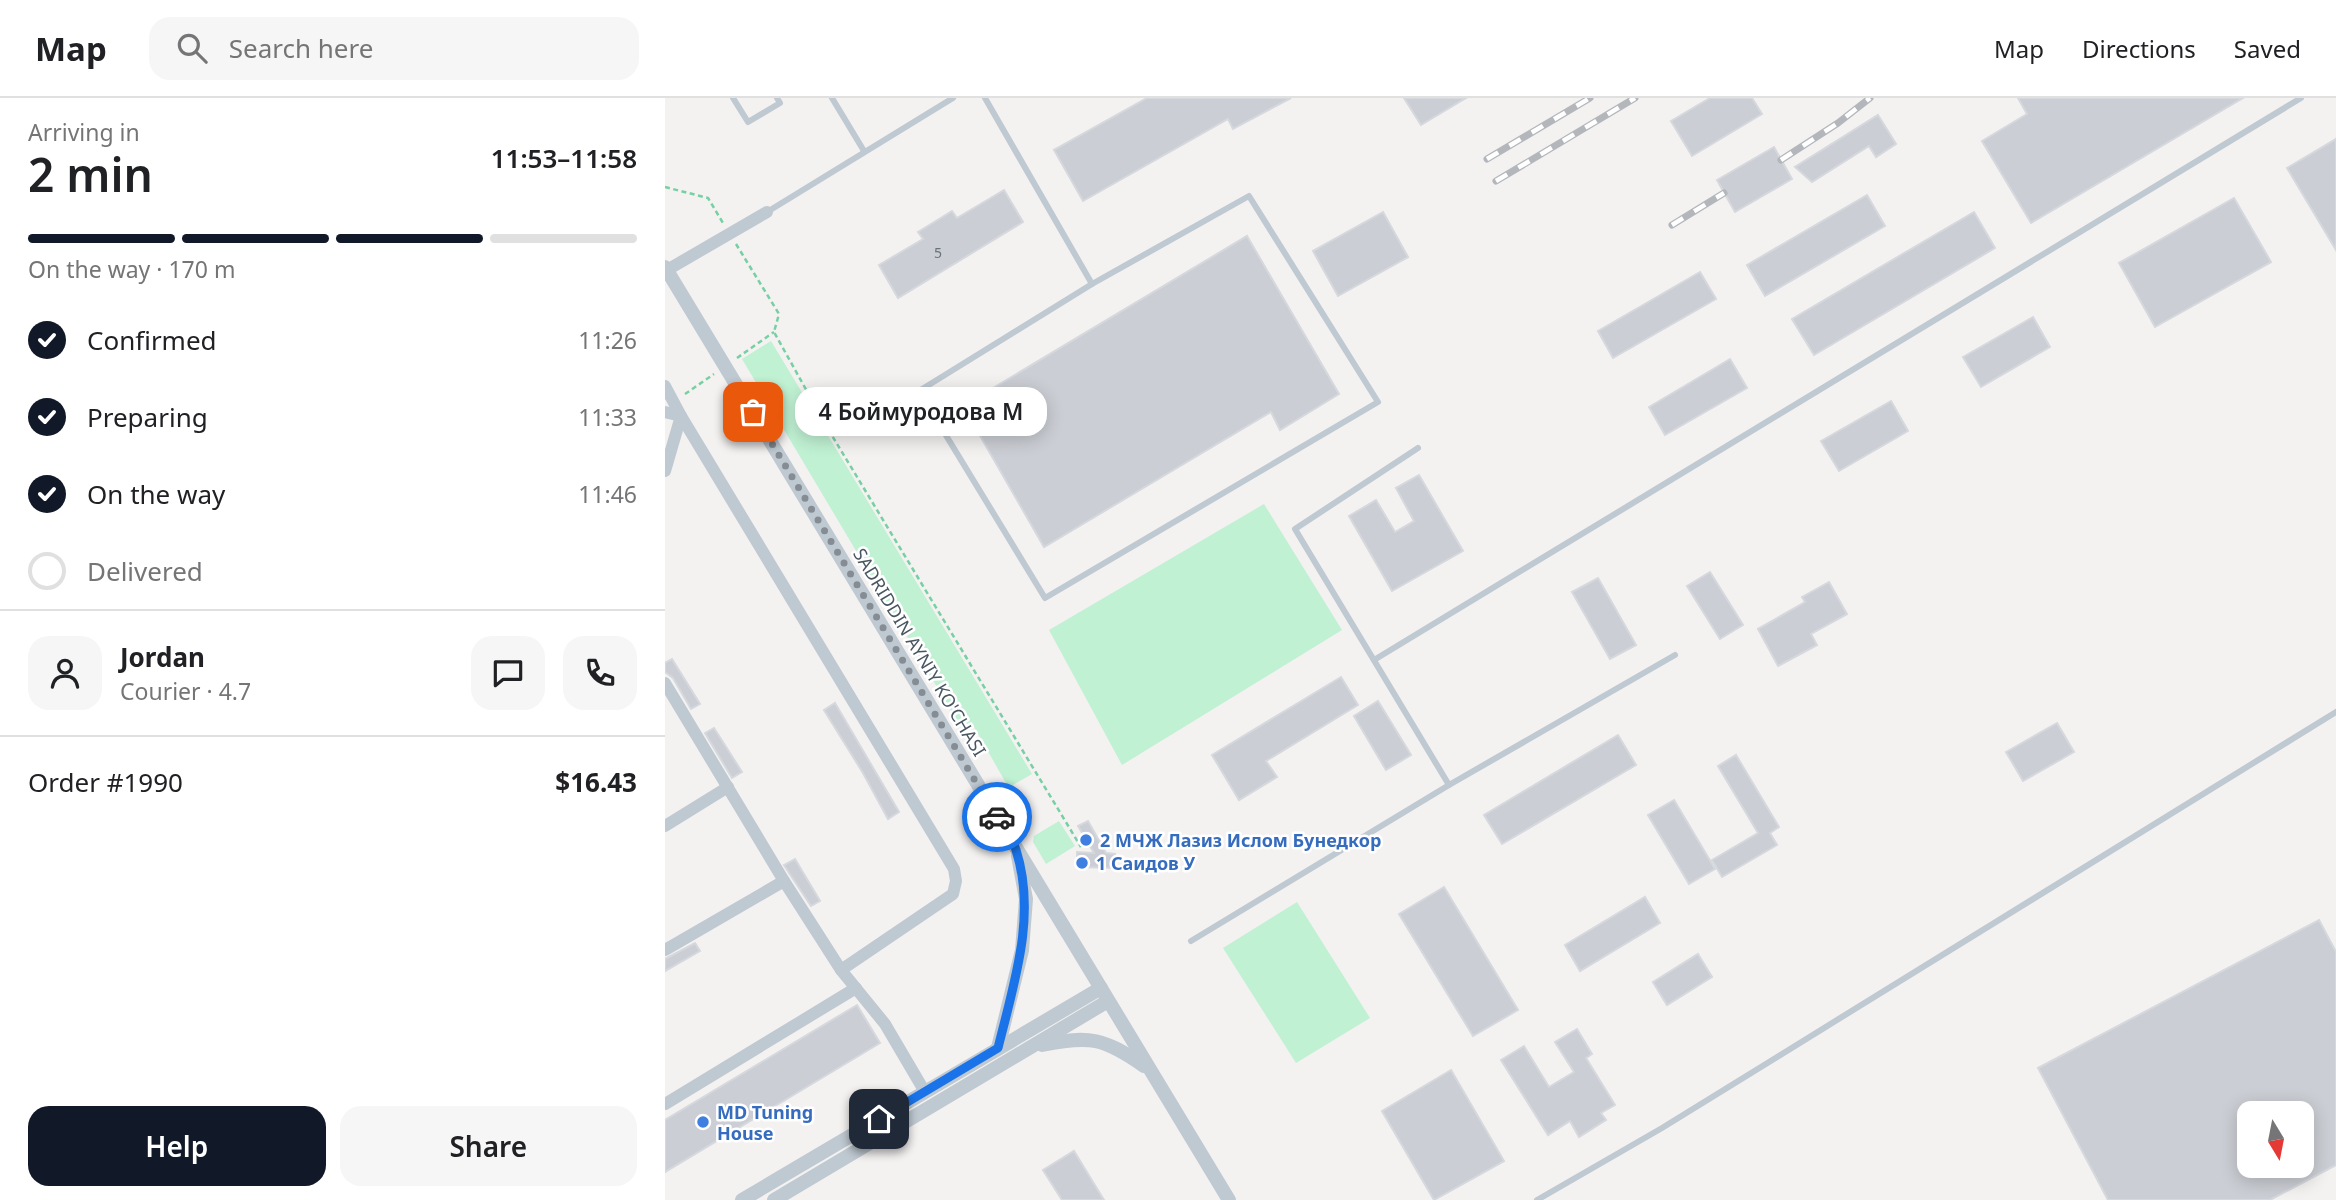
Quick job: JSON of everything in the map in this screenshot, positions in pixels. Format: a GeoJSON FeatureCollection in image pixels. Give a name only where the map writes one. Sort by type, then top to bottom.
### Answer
{"type":"FeatureCollection","features":[{"type":"Feature","properties":{"kind":"street"},"geometry":{"type":"LineString","coordinates":[[666,269],[767,212]]}},
{"type":"Feature","properties":{"kind":"street","name":"SADRIDDIN AYNIY KO'CHASI"},"geometry":{"type":"LineString","coordinates":[[666,269],[1229,1200]]}},
{"type":"Feature","properties":{"kind":"street"},"geometry":{"type":"LineString","coordinates":[[665,386],[954,869],[956,881],[953,894],[841,970]]}},
{"type":"Feature","properties":{"kind":"street"},"geometry":{"type":"LineString","coordinates":[[665,412],[681,416]]}},
{"type":"Feature","properties":{"kind":"street"},"geometry":{"type":"LineString","coordinates":[[665,471],[681,416]]}},
{"type":"Feature","properties":{"kind":"street"},"geometry":{"type":"LineString","coordinates":[[665,682],[784,881],[841,970],[885,1024],[925,1092]]}},
{"type":"Feature","properties":{"kind":"street"},"geometry":{"type":"LineString","coordinates":[[665,826],[729,787]]}},
{"type":"Feature","properties":{"kind":"street"},"geometry":{"type":"LineString","coordinates":[[998,1048],[1022,950],[1026,899],[1016,848]]}},
{"type":"Feature","properties":{"kind":"street"},"geometry":{"type":"LineString","coordinates":[[665,950],[784,881]]}},
{"type":"Feature","properties":{"kind":"street"},"geometry":{"type":"LineString","coordinates":[[665,1104],[856,988]]}},
{"type":"Feature","properties":{"kind":"street"},"geometry":{"type":"LineString","coordinates":[[742,1200],[998,1048],[1104,994]]}},
{"type":"Feature","properties":{"kind":"street"},"geometry":{"type":"LineString","coordinates":[[775,1200],[1030,1048],[1104,994]]}},
{"type":"Feature","properties":{"kind":"street"},"geometry":{"type":"LineString","coordinates":[[1030,1048],[1064,1041],[1100,1041],[1119,1049],[1150,1071]]}},
{"type":"Feature","properties":{"kind":"lane"},"geometry":{"type":"LineString","coordinates":[[733,98],[748,122],[780,103],[777,98]]}},
{"type":"Feature","properties":{"kind":"lane"},"geometry":{"type":"LineString","coordinates":[[832,98],[864,152]]}},
{"type":"Feature","properties":{"kind":"lane"},"geometry":{"type":"LineString","coordinates":[[767,212],[953,98]]}},
{"type":"Feature","properties":{"kind":"lane"},"geometry":{"type":"LineString","coordinates":[[985,98],[1092,284]]}},
{"type":"Feature","properties":{"kind":"lane"},"geometry":{"type":"LineString","coordinates":[[1374,660],[2301,98]]}},
{"type":"Feature","properties":{"kind":"lane"},"geometry":{"type":"LineString","coordinates":[[1249,196],[1378,402],[1045,598],[919,391],[1092,284],[1249,196]]}},
{"type":"Feature","properties":{"kind":"lane"},"geometry":{"type":"LineString","coordinates":[[1418,448],[1295,529],[1449,785]]}},
{"type":"Feature","properties":{"kind":"lane"},"geometry":{"type":"LineString","coordinates":[[1191,941],[1449,785],[1675,654]]}},
{"type":"Feature","properties":{"kind":"lane"},"geometry":{"type":"LineString","coordinates":[[1537,1200],[1662,1128],[2336,712]]}},
{"type":"Feature","properties":{"kind":"path"},"geometry":{"type":"LineString","coordinates":[[665,187],[708,198],[779,314],[774,332],[828,429],[1081,847]]}},
{"type":"Feature","properties":{"kind":"green space"},"geometry":{"type":"Polygon","coordinates":[[[771,341],[1032,774],[1011,786],[1006,783],[974,727],[956,719],[742,359],[771,341]]]}},
{"type":"Feature","properties":{"kind":"green space"},"geometry":{"type":"Polygon","coordinates":[[[1264,504],[1342,630],[1122,765],[1049,630],[1264,504]]]}},
{"type":"Feature","properties":{"kind":"green space"},"geometry":{"type":"Polygon","coordinates":[[[1059,821],[1075,846],[1046,864],[1033,842],[1034,836],[1059,821]]]}},
{"type":"Feature","properties":{"kind":"green space"},"geometry":{"type":"Polygon","coordinates":[[[1297,902],[1370,1018],[1296,1063],[1223,948],[1297,902]]]}},
{"type":"Feature","properties":{"kind":"building"},"geometry":{"type":"Polygon","coordinates":[[[1147,98],[1291,98],[1233,129],[1228,119],[1083,201],[1054,150],[1147,98]]]}},
{"type":"Feature","properties":{"kind":"building"},"geometry":{"type":"Polygon","coordinates":[[[1404,98],[1466,98],[1421,125],[1404,98]]]}},
{"type":"Feature","properties":{"kind":"building"},"geometry":{"type":"Polygon","coordinates":[[[1710,98],[1752,98],[1762,114],[1692,156],[1671,121],[1710,98]]]}},
{"type":"Feature","properties":{"kind":"building"},"geometry":{"type":"Polygon","coordinates":[[[2018,98],[2243,98],[2031,223],[1982,141],[2027,114],[2018,98]]]}},
{"type":"Feature","properties":{"kind":"building"},"geometry":{"type":"Polygon","coordinates":[[[1878,115],[1896,144],[1876,157],[1869,146],[1812,182],[1795,167],[1878,115]]]}},
{"type":"Feature","properties":{"kind":"building"},"geometry":{"type":"Polygon","coordinates":[[[2336,139],[2336,250],[2287,168],[2336,139]]]}},
{"type":"Feature","properties":{"kind":"building"},"geometry":{"type":"Polygon","coordinates":[[[1774,147],[1792,179],[1735,212],[1717,180],[1774,147]]]}},
{"type":"Feature","properties":{"kind":"building"},"geometry":{"type":"Polygon","coordinates":[[[1004,190],[1023,222],[898,298],[879,265],[923,239],[918,232],[952,211],[957,218],[1004,190]]]}},
{"type":"Feature","properties":{"kind":"building"},"geometry":{"type":"Polygon","coordinates":[[[1867,195],[1885,226],[1765,296],[1747,265],[1867,195]]]}},
{"type":"Feature","properties":{"kind":"building"},"geometry":{"type":"Polygon","coordinates":[[[2234,198],[2271,262],[2155,327],[2119,263],[2234,198]]]}},
{"type":"Feature","properties":{"kind":"building"},"geometry":{"type":"Polygon","coordinates":[[[1383,212],[1408,257],[1338,296],[1313,251],[1383,212]]]}},
{"type":"Feature","properties":{"kind":"building"},"geometry":{"type":"Polygon","coordinates":[[[1974,212],[1995,248],[1814,355],[1792,319],[1974,212]]]}},
{"type":"Feature","properties":{"kind":"building"},"geometry":{"type":"Polygon","coordinates":[[[1247,236],[1339,394],[1280,430],[1271,412],[1044,547],[963,406],[1247,236]]]}},
{"type":"Feature","properties":{"kind":"building"},"geometry":{"type":"Polygon","coordinates":[[[1700,272],[1716,299],[1613,358],[1598,331],[1700,272]]]}},
{"type":"Feature","properties":{"kind":"building"},"geometry":{"type":"Polygon","coordinates":[[[2033,317],[2050,347],[1981,387],[1963,357],[2033,317]]]}},
{"type":"Feature","properties":{"kind":"building"},"geometry":{"type":"Polygon","coordinates":[[[1730,359],[1747,388],[1665,435],[1649,407],[1730,359]]]}},
{"type":"Feature","properties":{"kind":"building"},"geometry":{"type":"Polygon","coordinates":[[[1891,401],[1908,431],[1839,471],[1821,441],[1891,401]]]}},
{"type":"Feature","properties":{"kind":"building"},"geometry":{"type":"Polygon","coordinates":[[[1419,475],[1463,551],[1392,591],[1349,516],[1376,500],[1395,532],[1414,521],[1396,488],[1419,475]]]}},
{"type":"Feature","properties":{"kind":"building"},"geometry":{"type":"Polygon","coordinates":[[[1710,572],[1743,625],[1720,639],[1687,586],[1710,572]]]}},
{"type":"Feature","properties":{"kind":"building"},"geometry":{"type":"Polygon","coordinates":[[[1598,578],[1636,645],[1610,659],[1572,592],[1598,578]]]}},
{"type":"Feature","properties":{"kind":"building"},"geometry":{"type":"Polygon","coordinates":[[[1829,582],[1847,614],[1811,634],[1817,645],[1778,666],[1758,629],[1805,602],[1802,597],[1829,582]]]}},
{"type":"Feature","properties":{"kind":"building"},"geometry":{"type":"Polygon","coordinates":[[[672,659],[700,704],[691,709],[673,678],[665,672],[665,663],[672,659]]]}},
{"type":"Feature","properties":{"kind":"building"},"geometry":{"type":"Polygon","coordinates":[[[1341,677],[1358,705],[1266,761],[1277,777],[1239,800],[1212,755],[1341,677]]]}},
{"type":"Feature","properties":{"kind":"building"},"geometry":{"type":"Polygon","coordinates":[[[1378,701],[1411,755],[1386,770],[1354,716],[1378,701]]]}},
{"type":"Feature","properties":{"kind":"building"},"geometry":{"type":"Polygon","coordinates":[[[835,703],[899,812],[888,819],[824,710],[835,703]]]}},
{"type":"Feature","properties":{"kind":"building"},"geometry":{"type":"Polygon","coordinates":[[[2057,723],[2074,752],[2023,781],[2006,752],[2057,723]]]}},
{"type":"Feature","properties":{"kind":"building"},"geometry":{"type":"Polygon","coordinates":[[[714,728],[742,772],[732,778],[705,733],[714,728]]]}},
{"type":"Feature","properties":{"kind":"building"},"geometry":{"type":"Polygon","coordinates":[[[1618,735],[1636,765],[1502,844],[1484,815],[1618,735]]]}},
{"type":"Feature","properties":{"kind":"building"},"geometry":{"type":"Polygon","coordinates":[[[1736,755],[1779,827],[1770,833],[1777,845],[1722,877],[1712,860],[1758,833],[1718,766],[1736,755]]]}},
{"type":"Feature","properties":{"kind":"building"},"geometry":{"type":"Polygon","coordinates":[[[1674,800],[1715,869],[1689,884],[1648,815],[1674,800]]]}},
{"type":"Feature","properties":{"kind":"building"},"geometry":{"type":"Polygon","coordinates":[[[1088,821],[1106,853],[1115,854],[1115,868],[1077,867],[1077,852],[1094,853],[1078,826],[1088,821]]]}},
{"type":"Feature","properties":{"kind":"building"},"geometry":{"type":"Polygon","coordinates":[[[795,859],[820,901],[811,906],[784,865],[795,859]]]}},
{"type":"Feature","properties":{"kind":"building"},"geometry":{"type":"Polygon","coordinates":[[[1444,887],[1518,1010],[1473,1036],[1399,914],[1444,887]]]}},
{"type":"Feature","properties":{"kind":"building"},"geometry":{"type":"Polygon","coordinates":[[[1645,897],[1660,923],[1580,971],[1565,945],[1645,897]]]}},
{"type":"Feature","properties":{"kind":"building"},"geometry":{"type":"Polygon","coordinates":[[[2319,920],[2336,952],[2336,1165],[2314,1177],[2314,1101],[2237,1101],[2237,1178],[2311,1178],[2270,1200],[2108,1200],[2038,1068],[2319,920]]]}},
{"type":"Feature","properties":{"kind":"building"},"geometry":{"type":"Polygon","coordinates":[[[695,943],[700,951],[665,971],[665,959],[695,943]]]}},
{"type":"Feature","properties":{"kind":"building"},"geometry":{"type":"Polygon","coordinates":[[[1698,954],[1712,977],[1667,1005],[1653,982],[1698,954]]]}},
{"type":"Feature","properties":{"kind":"building"},"geometry":{"type":"Polygon","coordinates":[[[857,1005],[880,1043],[665,1172],[665,1120],[857,1005]]]}},
{"type":"Feature","properties":{"kind":"building"},"geometry":{"type":"Polygon","coordinates":[[[1577,1029],[1592,1054],[1586,1058],[1615,1105],[1601,1113],[1606,1120],[1579,1137],[1570,1121],[1548,1135],[1501,1060],[1524,1046],[1549,1087],[1574,1072],[1555,1042],[1577,1029]]]}},
{"type":"Feature","properties":{"kind":"building"},"geometry":{"type":"Polygon","coordinates":[[[1451,1070],[1504,1161],[1434,1200],[1382,1111],[1451,1070]]]}},
{"type":"Feature","properties":{"kind":"building"},"geometry":{"type":"Polygon","coordinates":[[[1074,1151],[1104,1200],[1062,1200],[1043,1170],[1074,1151]]]}},
{"type":"Feature","properties":{"kind":"railway"},"geometry":{"type":"LineString","coordinates":[[1487,159],[1590,98]]}},
{"type":"Feature","properties":{"kind":"railway"},"geometry":{"type":"LineString","coordinates":[[1496,181],[1635,98]]}},
{"type":"Feature","properties":{"kind":"railway"},"geometry":{"type":"LineString","coordinates":[[1781,160],[1838,123],[1870,98]]}},
{"type":"Feature","properties":{"kind":"railway"},"geometry":{"type":"LineString","coordinates":[[1672,225],[1724,193]]}},
{"type":"Feature","properties":{"kind":"way so far"},"geometry":{"type":"LineString","coordinates":[[753,412],[997,817]]}},
{"type":"Feature","properties":{"kind":"place","name":"4 Боймуродова М"},"geometry":{"type":"Point","coordinates":[753,412]}},
{"type":"Feature","properties":{"kind":"place","name":"2 МЧЖ Лазиз Ислом Бунедкор"},"geometry":{"type":"Point","coordinates":[1086,840]}},
{"type":"Feature","properties":{"kind":"place","name":"1 Саидов У"},"geometry":{"type":"Point","coordinates":[1082,863]}},
{"type":"Feature","properties":{"kind":"place","name":"MD Tuning House"},"geometry":{"type":"Point","coordinates":[703,1122]}},
{"type":"Feature","properties":{"kind":"route"},"geometry":{"type":"LineString","coordinates":[[879,1119],[998,1048],[1022,950],[1026,899],[1016,848],[997,817]]}}]}
